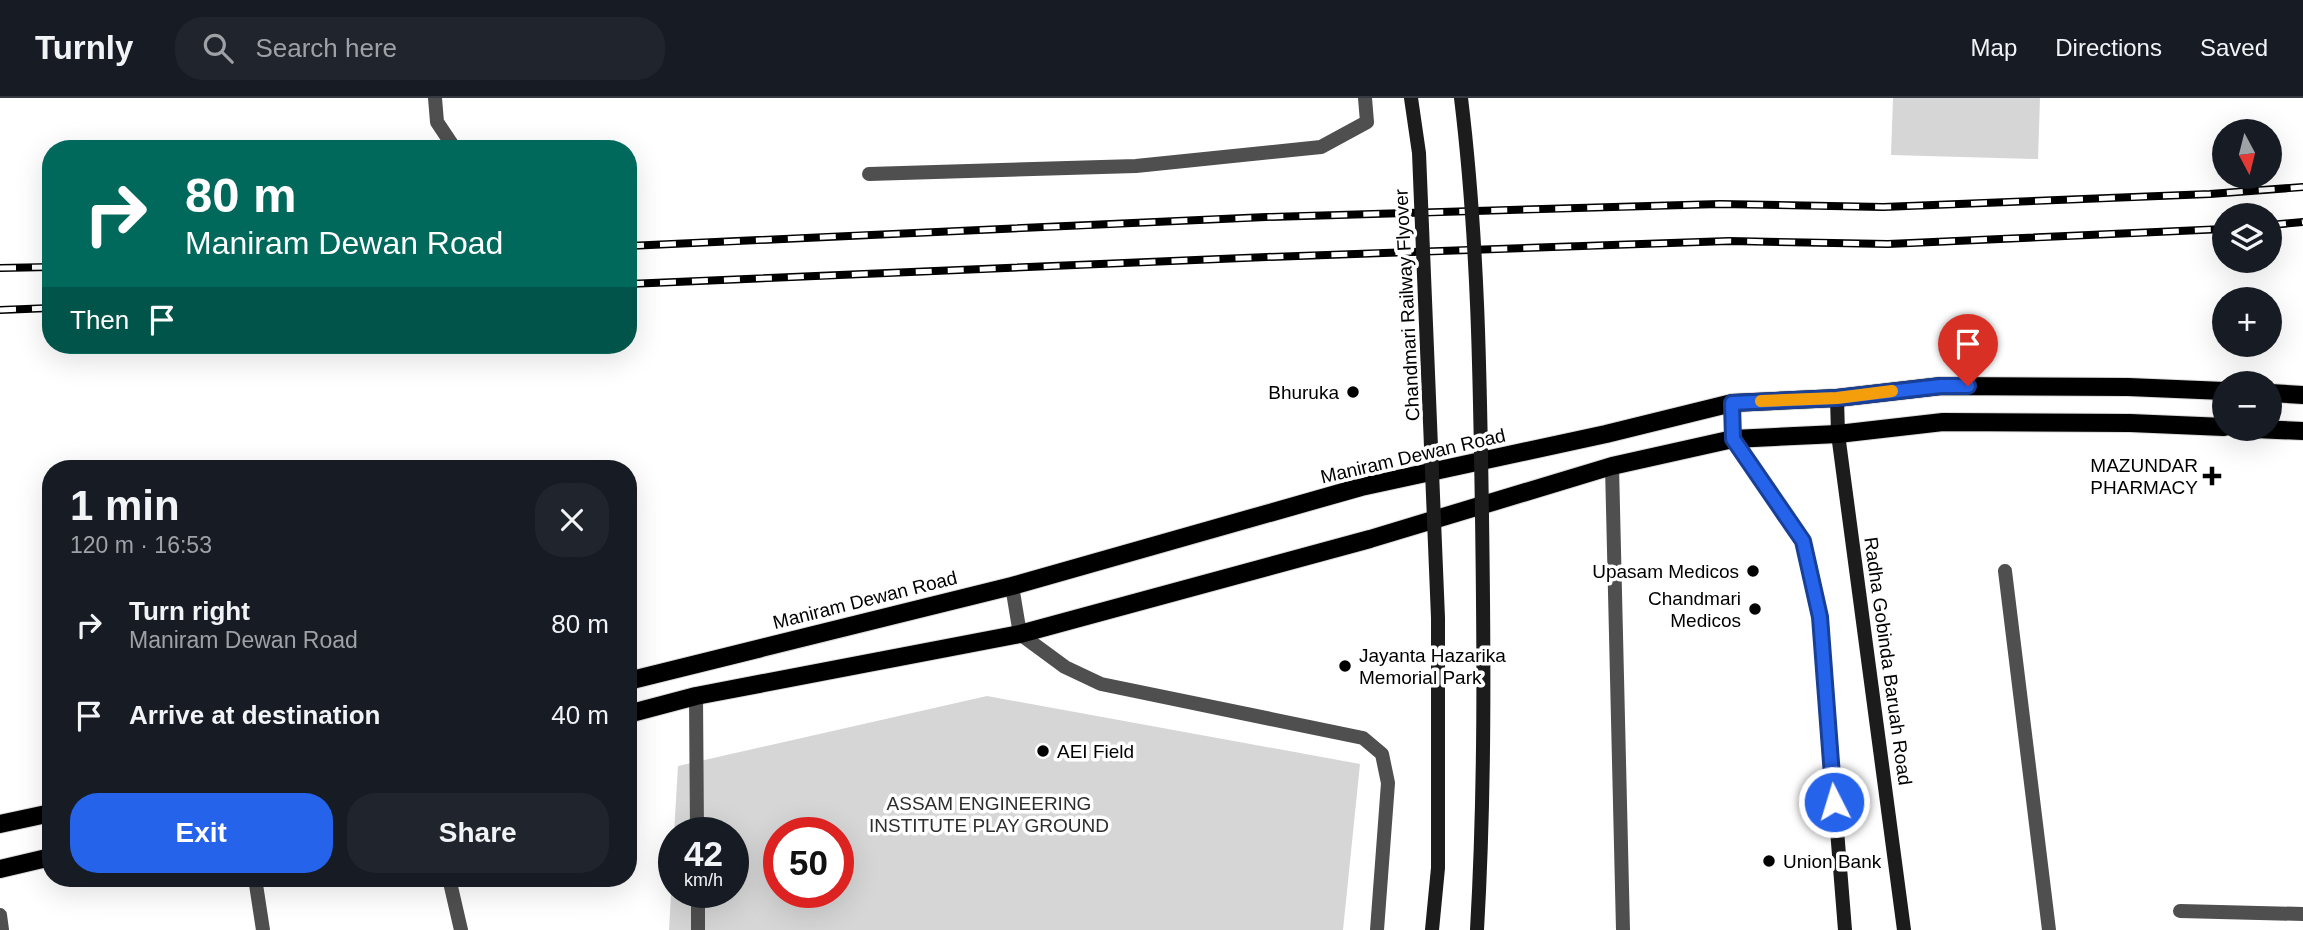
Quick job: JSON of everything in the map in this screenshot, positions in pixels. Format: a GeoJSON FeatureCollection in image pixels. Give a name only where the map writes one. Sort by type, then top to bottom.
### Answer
{"type":"FeatureCollection","features":[{"type":"Feature","properties":{"kind":"main road","name":"Chandmari Railway Flyover"},"geometry":{"type":"LineString","coordinates":[[1411,98],[1419,153],[1438,618],[1438,868],[1432,930]]}},
{"type":"Feature","properties":{"kind":"main road"},"geometry":{"type":"LineString","coordinates":[[1461,98],[1480,332],[1483,824],[1477,930]]}},
{"type":"Feature","properties":{"kind":"main road","name":"Maniram Dewan Road"},"geometry":{"type":"LineString","coordinates":[[637,679],[1012,586],[1361,487],[1606,434],[1732,403],[1837,398],[1941,386],[2128,387],[2212,390]]}},
{"type":"Feature","properties":{"kind":"main road"},"geometry":{"type":"LineString","coordinates":[[2282,394],[2303,395]]}},
{"type":"Feature","properties":{"kind":"main road","name":"Radha Gobinda Baruah Road"},"geometry":{"type":"LineString","coordinates":[[1837,398],[1838,434],[1904,930]]}},
{"type":"Feature","properties":{"kind":"main road"},"geometry":{"type":"LineString","coordinates":[[1732,403],[1733,439],[1803,541],[1820,617],[1845,930]]}},
{"type":"Feature","properties":{"kind":"main road"},"geometry":{"type":"LineString","coordinates":[[637,712],[696,696],[1020,634],[1370,539],[1612,466],[1733,439],[1838,434],[1942,422],[2130,423],[2212,426]]}},
{"type":"Feature","properties":{"kind":"main road"},"geometry":{"type":"LineString","coordinates":[[2282,430],[2303,431]]}},
{"type":"Feature","properties":{"kind":"main road"},"geometry":{"type":"LineString","coordinates":[[0,824],[42,815]]}},
{"type":"Feature","properties":{"kind":"main road"},"geometry":{"type":"LineString","coordinates":[[0,869],[42,859]]}},
{"type":"Feature","properties":{"kind":"street"},"geometry":{"type":"LineString","coordinates":[[435,98],[437,122],[449,140]]}},
{"type":"Feature","properties":{"kind":"street"},"geometry":{"type":"LineString","coordinates":[[869,174],[1136,166],[1321,147],[1367,122],[1365,98]]}},
{"type":"Feature","properties":{"kind":"street"},"geometry":{"type":"LineString","coordinates":[[1612,466],[1623,930]]}},
{"type":"Feature","properties":{"kind":"street"},"geometry":{"type":"LineString","coordinates":[[2005,571],[2049,930]]}},
{"type":"Feature","properties":{"kind":"street"},"geometry":{"type":"LineString","coordinates":[[1012,586],[1020,634],[1065,667],[1101,684],[1363,738],[1382,754],[1388,783],[1377,930]]}},
{"type":"Feature","properties":{"kind":"street"},"geometry":{"type":"LineString","coordinates":[[696,696],[697,817]]}},
{"type":"Feature","properties":{"kind":"street"},"geometry":{"type":"LineString","coordinates":[[256,887],[263,930]]}},
{"type":"Feature","properties":{"kind":"street"},"geometry":{"type":"LineString","coordinates":[[451,887],[461,930]]}},
{"type":"Feature","properties":{"kind":"street"},"geometry":{"type":"LineString","coordinates":[[698,908],[698,930]]}},
{"type":"Feature","properties":{"kind":"street"},"geometry":{"type":"LineString","coordinates":[[2180,911],[2303,914]]}},
{"type":"Feature","properties":{"kind":"street"},"geometry":{"type":"LineString","coordinates":[[0,915],[2,930]]}},
{"type":"Feature","properties":{"kind":"green space"},"geometry":{"type":"Polygon","coordinates":[[[1893,98],[2040,98],[2038,159],[1891,155],[1893,98]]]}},
{"type":"Feature","properties":{"kind":"green space","name":"ASSAM ENGINEERING INSTITUTE PLAY GROUND"},"geometry":{"type":"Polygon","coordinates":[[[987,696],[1360,764],[1343,930],[669,930],[670,908],[749,908],[749,817],[675,817],[678,766],[987,696]]]}},
{"type":"Feature","properties":{"kind":"railway"},"geometry":{"type":"LineString","coordinates":[[637,246],[1266,217],[1720,204],[1883,207],[2210,194],[2303,187]]}},
{"type":"Feature","properties":{"kind":"railway"},"geometry":{"type":"LineString","coordinates":[[2282,224],[2303,222]]}},
{"type":"Feature","properties":{"kind":"railway"},"geometry":{"type":"LineString","coordinates":[[637,284],[1729,241],[1888,244],[2212,230]]}},
{"type":"Feature","properties":{"kind":"railway"},"geometry":{"type":"LineString","coordinates":[[0,268],[42,267]]}},
{"type":"Feature","properties":{"kind":"railway"},"geometry":{"type":"LineString","coordinates":[[0,310],[42,308]]}},
{"type":"Feature","properties":{"kind":"slow traffic"},"geometry":{"type":"LineString","coordinates":[[1761,401],[1837,398],[1892,391]]}},
{"type":"Feature","properties":{"kind":"place","name":"Bhuruka"},"geometry":{"type":"Point","coordinates":[1353,392]}},
{"type":"Feature","properties":{"kind":"place","name":"MAZUNDAR PHARMACY"},"geometry":{"type":"Point","coordinates":[2212,476]}},
{"type":"Feature","properties":{"kind":"place","name":"Upasam Medicos"},"geometry":{"type":"Point","coordinates":[1753,571]}},
{"type":"Feature","properties":{"kind":"place","name":"Chandmari Medicos"},"geometry":{"type":"Point","coordinates":[1755,609]}},
{"type":"Feature","properties":{"kind":"place","name":"Jayanta Hazarika Memorial Park"},"geometry":{"type":"Point","coordinates":[1345,666]}},
{"type":"Feature","properties":{"kind":"place","name":"AEI Field"},"geometry":{"type":"Point","coordinates":[1043,751]}},
{"type":"Feature","properties":{"kind":"place","name":"Union Bank"},"geometry":{"type":"Point","coordinates":[1769,861]}},
{"type":"Feature","properties":{"kind":"route"},"geometry":{"type":"LineString","coordinates":[[1834,802],[1820,617],[1803,541],[1733,439],[1732,403],[1837,398],[1941,386],[1968,386]]}}]}
